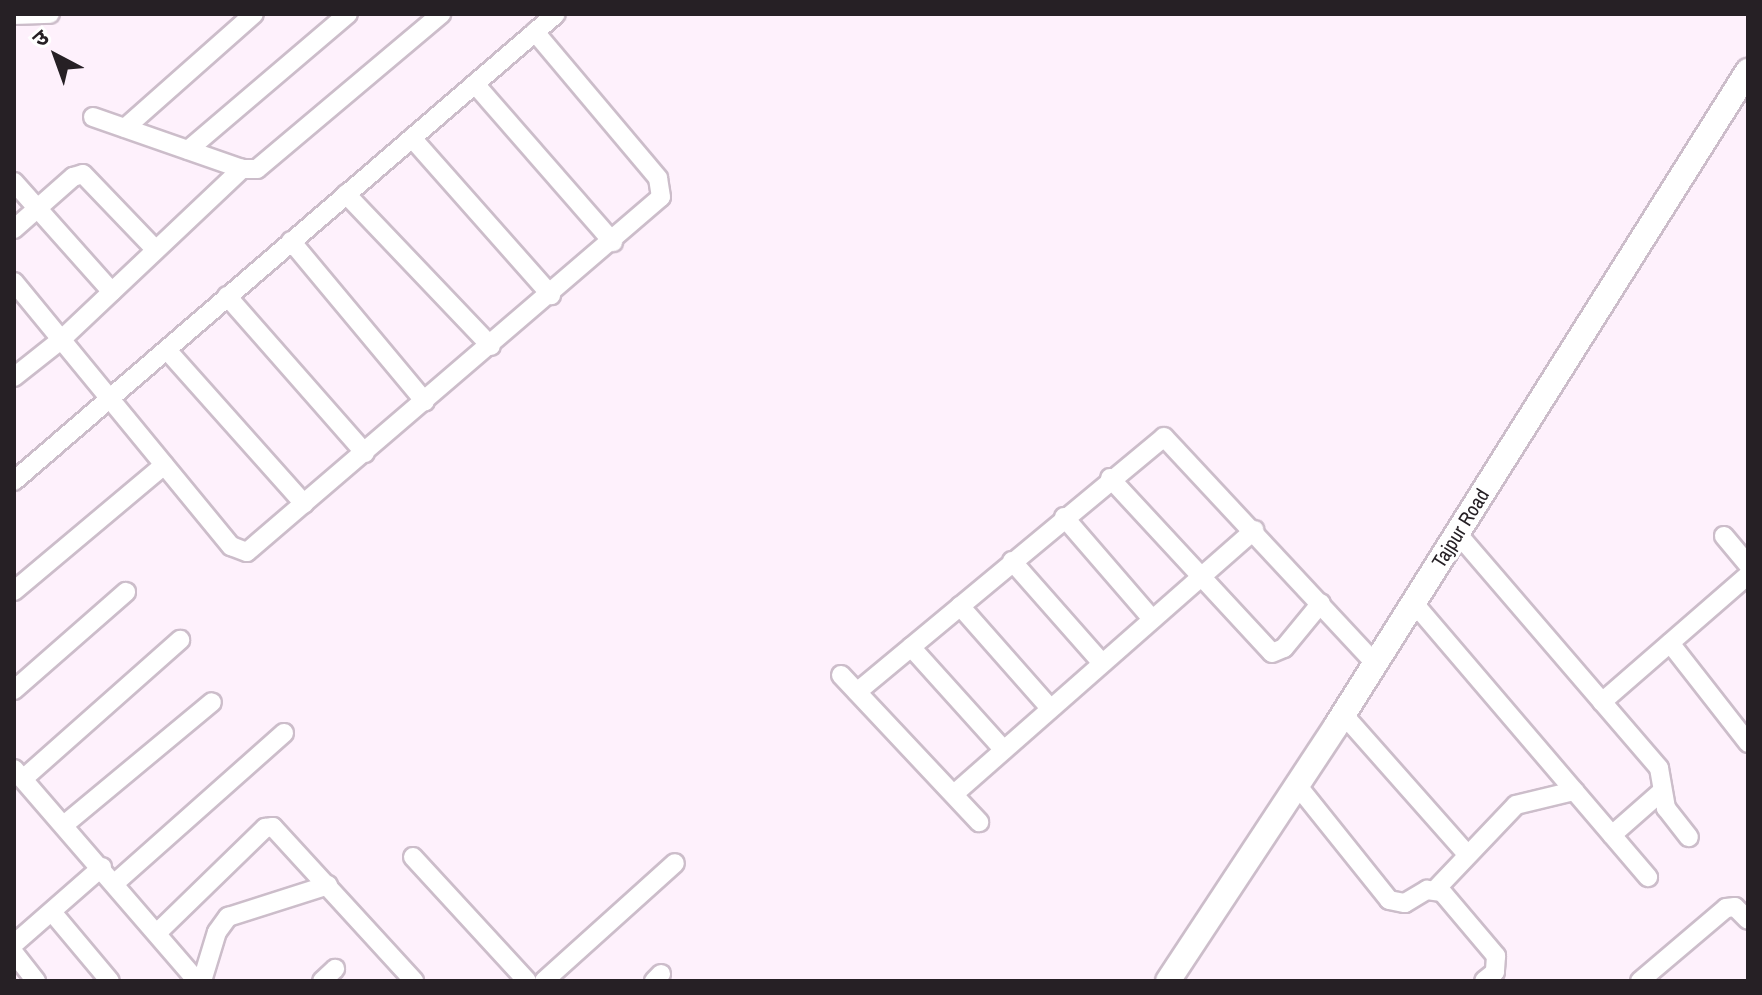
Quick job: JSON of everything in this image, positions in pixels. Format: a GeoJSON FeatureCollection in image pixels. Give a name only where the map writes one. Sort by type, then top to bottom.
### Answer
{"type":"FeatureCollection","features":[{"type":"Feature","properties":{"kind":"main road","name":"Tajpur Road"},"geometry":{"type":"LineString","coordinates":[[1168,981],[1343,714],[1746,78]]}},
{"type":"Feature","properties":{"kind":"street"},"geometry":{"type":"LineString","coordinates":[[14,15],[50,14]]}},
{"type":"Feature","properties":{"kind":"street"},"geometry":{"type":"LineString","coordinates":[[125,128],[254,14]]}},
{"type":"Feature","properties":{"kind":"street"},"geometry":{"type":"LineString","coordinates":[[188,150],[348,14]]}},
{"type":"Feature","properties":{"kind":"street"},"geometry":{"type":"LineString","coordinates":[[14,377],[62,339],[242,169],[271,162],[441,14]]}},
{"type":"Feature","properties":{"kind":"street"},"geometry":{"type":"LineString","coordinates":[[15,480],[556,14]]}},
{"type":"Feature","properties":{"kind":"street"},"geometry":{"type":"LineString","coordinates":[[14,282],[164,465],[242,553],[491,346],[661,197],[663,188],[535,32]]}},
{"type":"Feature","properties":{"kind":"street"},"geometry":{"type":"LineString","coordinates":[[475,84],[613,242]]}},
{"type":"Feature","properties":{"kind":"street"},"geometry":{"type":"LineString","coordinates":[[93,117],[242,169]]}},
{"type":"Feature","properties":{"kind":"street"},"geometry":{"type":"LineString","coordinates":[[412,138],[551,295]]}},
{"type":"Feature","properties":{"kind":"street"},"geometry":{"type":"LineString","coordinates":[[14,229],[83,174],[156,250]]}},
{"type":"Feature","properties":{"kind":"street"},"geometry":{"type":"LineString","coordinates":[[14,182],[112,292]]}},
{"type":"Feature","properties":{"kind":"street"},"geometry":{"type":"LineString","coordinates":[[346,194],[491,346]]}},
{"type":"Feature","properties":{"kind":"street"},"geometry":{"type":"LineString","coordinates":[[291,241],[425,402]]}},
{"type":"Feature","properties":{"kind":"street"},"geometry":{"type":"LineString","coordinates":[[227,296],[365,453]]}},
{"type":"Feature","properties":{"kind":"street"},"geometry":{"type":"LineString","coordinates":[[167,350],[304,504]]}},
{"type":"Feature","properties":{"kind":"street"},"geometry":{"type":"LineString","coordinates":[[857,692],[1110,478],[1164,437],[1375,663]]}},
{"type":"Feature","properties":{"kind":"street"},"geometry":{"type":"LineString","coordinates":[[14,591],[164,465]]}},
{"type":"Feature","properties":{"kind":"street"},"geometry":{"type":"LineString","coordinates":[[1110,478],[1272,653],[1284,648],[1321,603]]}},
{"type":"Feature","properties":{"kind":"street"},"geometry":{"type":"LineString","coordinates":[[1064,517],[1152,619]]}},
{"type":"Feature","properties":{"kind":"street"},"geometry":{"type":"LineString","coordinates":[[954,794],[1254,530]]}},
{"type":"Feature","properties":{"kind":"street"},"geometry":{"type":"LineString","coordinates":[[1457,533],[1659,768],[1666,808],[1689,837]]}},
{"type":"Feature","properties":{"kind":"street"},"geometry":{"type":"LineString","coordinates":[[1724,536],[1748,565]]}},
{"type":"Feature","properties":{"kind":"street"},"geometry":{"type":"LineString","coordinates":[[1012,561],[1102,663]]}},
{"type":"Feature","properties":{"kind":"street"},"geometry":{"type":"LineString","coordinates":[[1602,702],[1748,575]]}},
{"type":"Feature","properties":{"kind":"street"},"geometry":{"type":"LineString","coordinates":[[14,690],[126,592]]}},
{"type":"Feature","properties":{"kind":"street"},"geometry":{"type":"LineString","coordinates":[[1413,602],[1648,877]]}},
{"type":"Feature","properties":{"kind":"street"},"geometry":{"type":"LineString","coordinates":[[960,606],[1050,708]]}},
{"type":"Feature","properties":{"kind":"street"},"geometry":{"type":"LineString","coordinates":[[180,640],[18,774],[199,981],[217,932],[228,917],[328,885]]}},
{"type":"Feature","properties":{"kind":"street"},"geometry":{"type":"LineString","coordinates":[[1670,643],[1748,743]]}},
{"type":"Feature","properties":{"kind":"street"},"geometry":{"type":"LineString","coordinates":[[911,647],[1003,749]]}},
{"type":"Feature","properties":{"kind":"street"},"geometry":{"type":"LineString","coordinates":[[841,675],[979,822]]}},
{"type":"Feature","properties":{"kind":"street"},"geometry":{"type":"LineString","coordinates":[[64,825],[212,702]]}},
{"type":"Feature","properties":{"kind":"street"},"geometry":{"type":"LineString","coordinates":[[1343,714],[1466,853]]}},
{"type":"Feature","properties":{"kind":"street"},"geometry":{"type":"LineString","coordinates":[[115,883],[284,733]]}},
{"type":"Feature","properties":{"kind":"street"},"geometry":{"type":"LineString","coordinates":[[1297,785],[1389,900],[1405,903],[1436,889],[1466,853],[1516,805],[1574,791]]}},
{"type":"Feature","properties":{"kind":"street"},"geometry":{"type":"LineString","coordinates":[[1612,835],[1662,791]]}},
{"type":"Feature","properties":{"kind":"street"},"geometry":{"type":"LineString","coordinates":[[157,933],[265,828],[281,831],[414,981]]}},
{"type":"Feature","properties":{"kind":"street"},"geometry":{"type":"LineString","coordinates":[[413,857],[527,981]]}},
{"type":"Feature","properties":{"kind":"street"},"geometry":{"type":"LineString","coordinates":[[544,981],[675,863]]}},
{"type":"Feature","properties":{"kind":"street"},"geometry":{"type":"LineString","coordinates":[[14,944],[102,867]]}},
{"type":"Feature","properties":{"kind":"street"},"geometry":{"type":"LineString","coordinates":[[1436,889],[1496,956],[1495,972],[1484,981]]}},
{"type":"Feature","properties":{"kind":"street"},"geometry":{"type":"LineString","coordinates":[[1640,981],[1726,908],[1735,907],[1748,920]]}},
{"type":"Feature","properties":{"kind":"street"},"geometry":{"type":"LineString","coordinates":[[52,912],[110,981]]}},
{"type":"Feature","properties":{"kind":"street"},"geometry":{"type":"LineString","coordinates":[[14,953],[36,981]]}}]}
